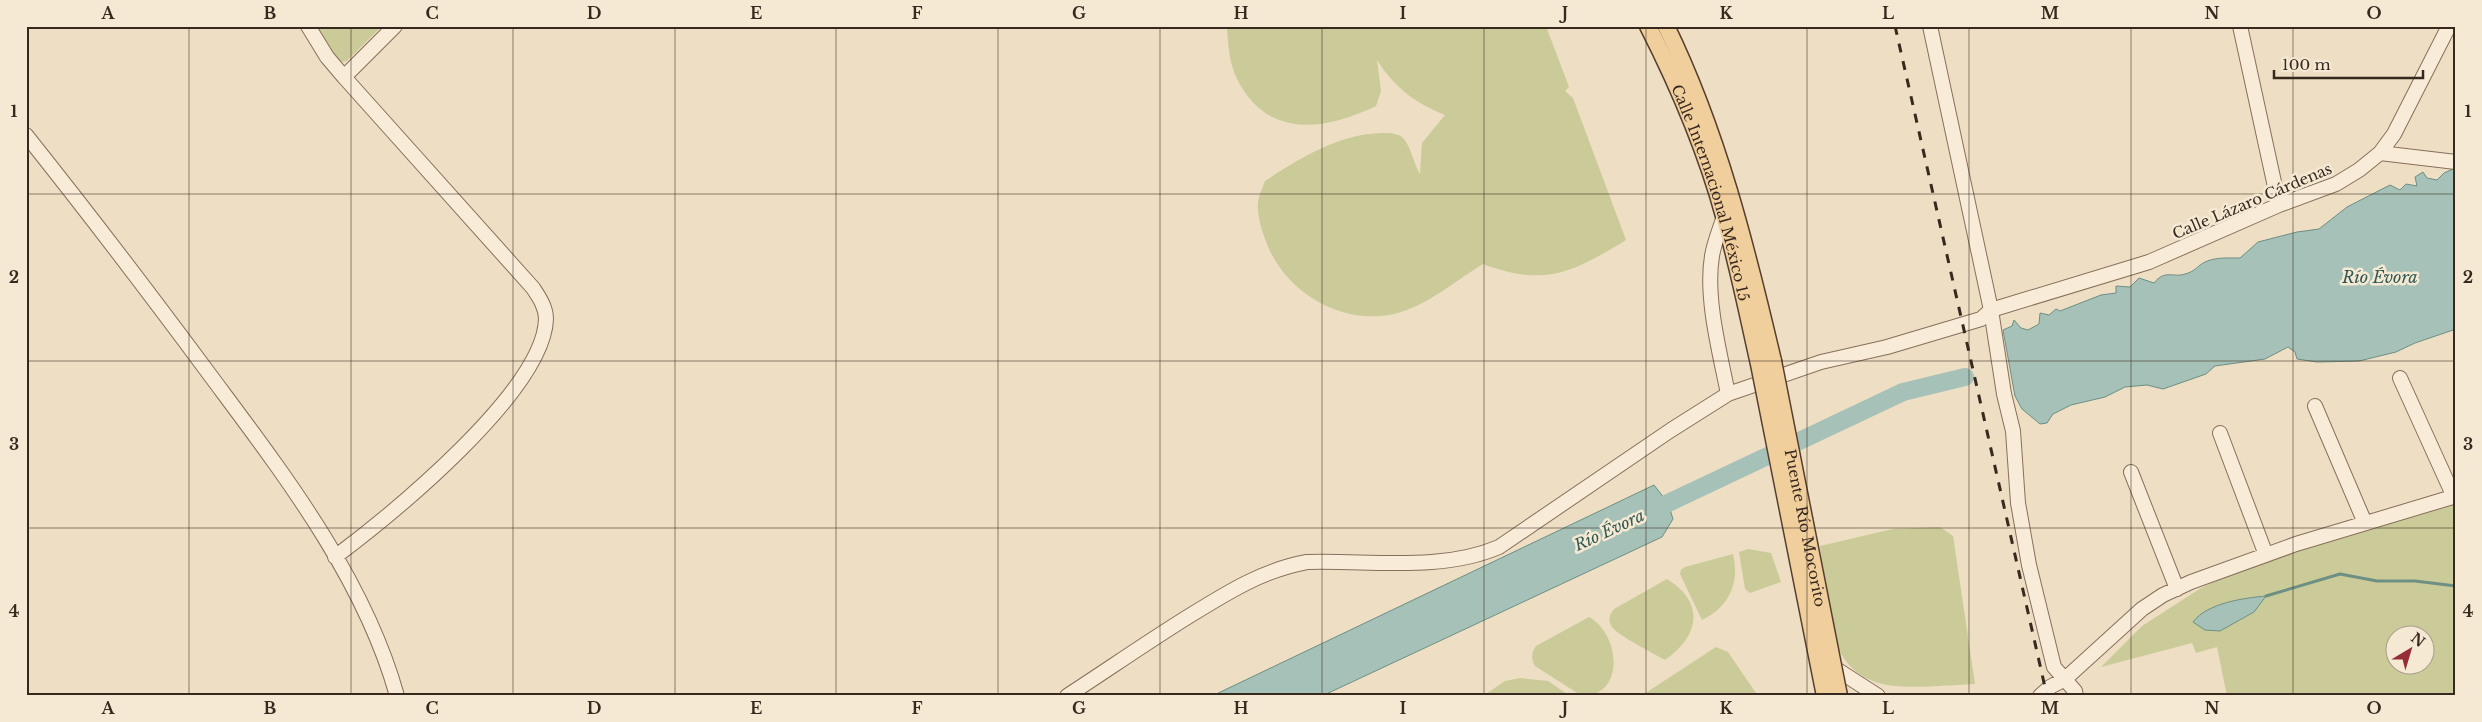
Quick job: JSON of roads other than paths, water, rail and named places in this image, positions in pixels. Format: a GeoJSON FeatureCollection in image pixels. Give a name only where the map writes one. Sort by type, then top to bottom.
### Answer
{"type":"FeatureCollection","features":[{"type":"Feature","properties":{"kind":"main road","name":"Calle Internacional México 15"},"geometry":{"type":"LineString","coordinates":[[1648,26],[1694,127],[1724,216],[1766,362]]}},
{"type":"Feature","properties":{"kind":"main road","name":"Calle Internacional México 15"},"geometry":{"type":"LineString","coordinates":[[1666,26],[1701,106],[1730,191],[1766,362]]}},
{"type":"Feature","properties":{"kind":"main road","name":"Puente Río Mocorito"},"geometry":{"type":"LineString","coordinates":[[1766,362],[1839,696]]}},
{"type":"Feature","properties":{"kind":"main road","name":"Puente Río Mocorito"},"geometry":{"type":"LineString","coordinates":[[1766,362],[1826,696]]}},
{"type":"Feature","properties":{"kind":"street"},"geometry":{"type":"LineString","coordinates":[[308,26],[327,56],[344,77],[533,288],[543,304],[546,318],[543,336],[525,374],[491,417],[398,509],[335,557]]}},
{"type":"Feature","properties":{"kind":"street"},"geometry":{"type":"LineString","coordinates":[[344,77],[395,26]]}},
{"type":"Feature","properties":{"kind":"street"},"geometry":{"type":"LineString","coordinates":[[1930,26],[1992,310],[2004,394],[2013,431],[2018,503],[2029,565],[2054,667],[2065,679],[2076,696]]}},
{"type":"Feature","properties":{"kind":"street"},"geometry":{"type":"LineString","coordinates":[[2240,26],[2279,206]]}},
{"type":"Feature","properties":{"kind":"street","name":"Calle Lázaro Cárdenas"},"geometry":{"type":"LineString","coordinates":[[1067,696],[1211,603],[1264,574],[1286,566],[1307,562],[1445,562],[1464,560],[1499,547],[1671,430],[1728,394],[1820,362],[1887,347],[1981,318],[1992,310],[2149,262],[2279,206],[2336,184],[2359,170],[2380,153],[2394,134],[2449,26]]}},
{"type":"Feature","properties":{"kind":"street"},"geometry":{"type":"LineString","coordinates":[[26,135],[276,464],[335,557],[380,647],[397,696]]}},
{"type":"Feature","properties":{"kind":"street"},"geometry":{"type":"LineString","coordinates":[[2380,153],[2456,162]]}},
{"type":"Feature","properties":{"kind":"street"},"geometry":{"type":"LineString","coordinates":[[1724,216],[1712,255],[1710,273],[1717,336],[1728,394]]}},
{"type":"Feature","properties":{"kind":"street"},"geometry":{"type":"LineString","coordinates":[[2040,696],[2050,687],[2065,679],[2142,609],[2177,589],[2266,555],[2455,496],[2400,378]]}},
{"type":"Feature","properties":{"kind":"street"},"geometry":{"type":"LineString","coordinates":[[2315,406],[2365,523]]}},
{"type":"Feature","properties":{"kind":"street"},"geometry":{"type":"LineString","coordinates":[[2220,433],[2266,555]]}},
{"type":"Feature","properties":{"kind":"street"},"geometry":{"type":"LineString","coordinates":[[2131,472],[2177,589]]}},
{"type":"Feature","properties":{"kind":"street"},"geometry":{"type":"LineString","coordinates":[[1833,667],[1878,696]]}},
{"type":"Feature","properties":{"kind":"water","name":"Río Évora"},"geometry":{"type":"Polygon","coordinates":[[[2453,169],[2456,170],[2456,329],[2415,343],[2396,352],[2359,361],[2317,362],[2297,359],[2295,352],[2288,347],[2265,359],[2215,366],[2206,374],[2163,389],[2147,385],[2125,387],[2105,397],[2071,405],[2053,414],[2047,423],[2040,424],[2022,409],[2015,396],[2003,330],[2012,326],[2014,320],[2021,328],[2028,330],[2039,324],[2040,313],[2049,315],[2056,309],[2060,311],[2101,295],[2116,293],[2116,286],[2130,287],[2139,278],[2154,283],[2165,275],[2189,273],[2209,260],[2240,258],[2258,242],[2297,232],[2319,229],[2347,207],[2390,185],[2400,190],[2406,184],[2417,186],[2415,177],[2423,172],[2427,178],[2437,180],[2444,173],[2453,169]]]}},
{"type":"Feature","properties":{"kind":"water","name":"Río Évora"},"geometry":{"type":"Polygon","coordinates":[[[1654,485],[1668,503],[1673,519],[1662,537],[1322,696],[1212,696],[1654,485]]]}},
{"type":"Feature","properties":{"kind":"water"},"geometry":{"type":"Polygon","coordinates":[[[2266,596],[2254,612],[2220,631],[2205,630],[2193,622],[2207,610],[2216,606],[2247,598],[2266,596]]]}},
{"type":"Feature","properties":{"kind":"waterway","name":"Río Évora"},"geometry":{"type":"LineString","coordinates":[[1647,513],[1903,392],[1965,377]]}},
{"type":"Feature","properties":{"kind":"waterway"},"geometry":{"type":"LineString","coordinates":[[2266,596],[2340,574],[2377,581],[2415,581],[2456,586]]}},
{"type":"Feature","properties":{"kind":"railway"},"geometry":{"type":"LineString","coordinates":[[1895,26],[2047,696]]}}]}
